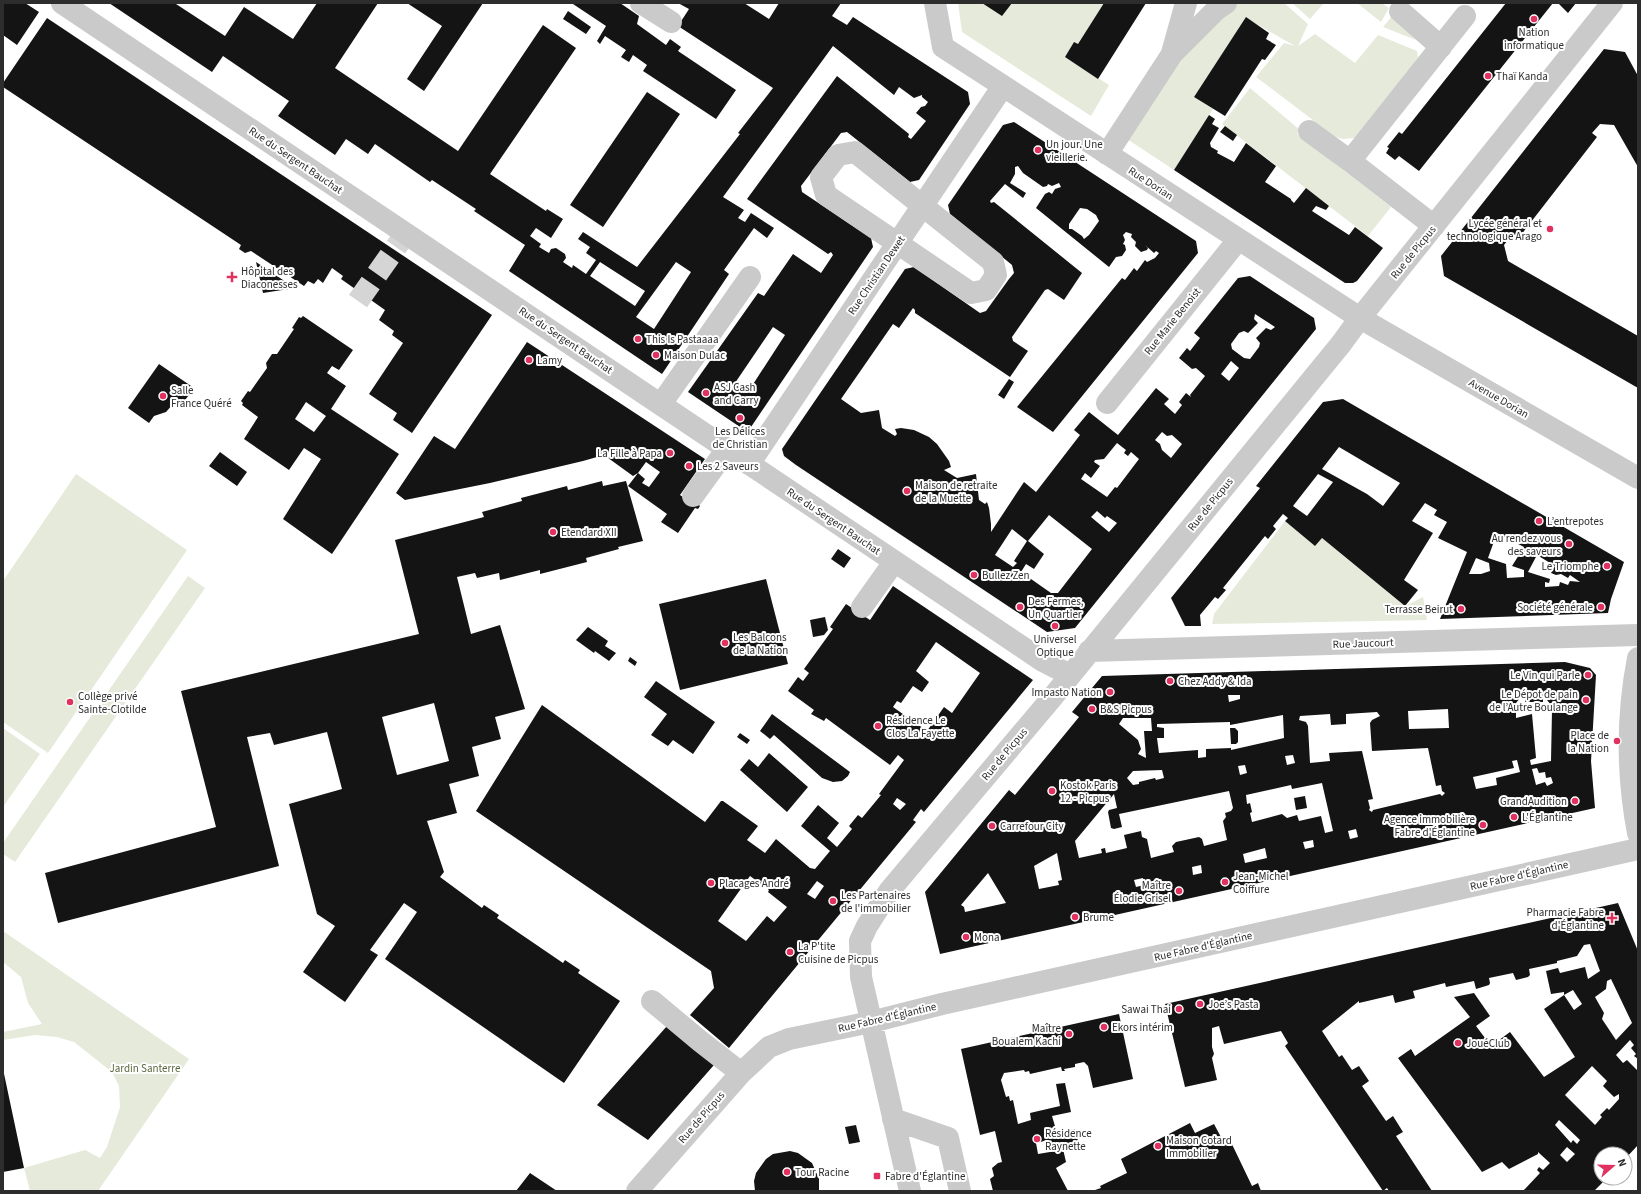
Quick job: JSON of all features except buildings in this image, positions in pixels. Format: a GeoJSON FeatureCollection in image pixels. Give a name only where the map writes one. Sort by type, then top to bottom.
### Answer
{"type":"FeatureCollection","features":[{"type":"Feature","properties":{"kind":"street","name":"Rue du Sergent Bauchat"},"geometry":{"type":"LineString","coordinates":[[62,3],[661,404],[894,562],[1043,661],[1070,675]]}},
{"type":"Feature","properties":{"kind":"street"},"geometry":{"type":"LineString","coordinates":[[641,3],[671,22]]}},
{"type":"Feature","properties":{"kind":"street","name":"Rue Dorian"},"geometry":{"type":"LineString","coordinates":[[936,3],[942,47],[1360,318]]}},
{"type":"Feature","properties":{"kind":"street"},"geometry":{"type":"LineString","coordinates":[[1172,54],[1186,3]]}},
{"type":"Feature","properties":{"kind":"street"},"geometry":{"type":"LineString","coordinates":[[1107,154],[1172,54],[1217,9],[1226,3]]}},
{"type":"Feature","properties":{"kind":"street","name":"Rue de Picpus"},"geometry":{"type":"LineString","coordinates":[[910,1191],[861,977],[860,941],[866,926],[890,890],[1070,675],[1331,356],[1612,3]]}},
{"type":"Feature","properties":{"kind":"street"},"geometry":{"type":"LineString","coordinates":[[1400,10],[1441,47]]}},
{"type":"Feature","properties":{"kind":"street"},"geometry":{"type":"LineString","coordinates":[[1350,160],[1465,16]]}},
{"type":"Feature","properties":{"kind":"street","name":"Rue Christian Dewet"},"geometry":{"type":"LineString","coordinates":[[749,464],[1003,86]]}},
{"type":"Feature","properties":{"kind":"street"},"geometry":{"type":"LineString","coordinates":[[1309,131],[1350,160],[1434,226]]}},
{"type":"Feature","properties":{"kind":"street"},"geometry":{"type":"LineString","coordinates":[[855,152],[922,206],[992,262],[996,275],[986,290],[970,292],[826,195],[822,177],[838,155],[855,152]]}},
{"type":"Feature","properties":{"kind":"street","name":"Rue Marie Benoist"},"geometry":{"type":"LineString","coordinates":[[1107,403],[1238,240]]}},
{"type":"Feature","properties":{"kind":"street"},"geometry":{"type":"LineString","coordinates":[[661,404],[750,277]]}},
{"type":"Feature","properties":{"kind":"street","name":"Avenue Dorian"},"geometry":{"type":"LineString","coordinates":[[1360,318],[1638,478]]}},
{"type":"Feature","properties":{"kind":"street"},"geometry":{"type":"LineString","coordinates":[[693,496],[727,450]]}},
{"type":"Feature","properties":{"kind":"street"},"geometry":{"type":"LineString","coordinates":[[862,608],[894,562]]}},
{"type":"Feature","properties":{"kind":"street","name":"Rue Jaucourt"},"geometry":{"type":"LineString","coordinates":[[1089,651],[1638,635]]}},
{"type":"Feature","properties":{"kind":"street"},"geometry":{"type":"LineString","coordinates":[[1638,658],[1632,689],[1629,744],[1633,807],[1638,833]]}},
{"type":"Feature","properties":{"kind":"street","name":"Rue Fabre d'Églantine"},"geometry":{"type":"LineString","coordinates":[[769,1047],[789,1038],[871,1022],[942,1004],[1638,849]]}},
{"type":"Feature","properties":{"kind":"street"},"geometry":{"type":"LineString","coordinates":[[652,1001],[700,1041],[741,1072]]}},
{"type":"Feature","properties":{"kind":"street","name":"Rue de Picpus"},"geometry":{"type":"LineString","coordinates":[[638,1191],[741,1072],[769,1047]]}},
{"type":"Feature","properties":{"kind":"street"},"geometry":{"type":"LineString","coordinates":[[893,1119],[948,1138],[960,1191]]}},
{"type":"Feature","properties":{"kind":"green space"},"geometry":{"type":"Polygon","coordinates":[[[958,3],[1104,3],[1078,44],[1074,42],[1065,57],[1109,85],[1091,116],[962,32],[958,3]]]}},
{"type":"Feature","properties":{"kind":"green space"},"geometry":{"type":"Polygon","coordinates":[[[1226,3],[1284,3],[1308,24],[1298,46],[1315,34],[1355,63],[1378,35],[1417,51],[1418,58],[1355,138],[1342,139],[1334,136],[1256,77],[1284,43],[1295,46],[1246,18],[1194,97],[1213,109],[1174,170],[1121,135],[1226,3]]]}},
{"type":"Feature","properties":{"kind":"green space"},"geometry":{"type":"Polygon","coordinates":[[[1292,3],[1324,3],[1310,19],[1292,3]]]}},
{"type":"Feature","properties":{"kind":"green space"},"geometry":{"type":"Polygon","coordinates":[[[1357,3],[1382,3],[1389,8],[1381,22],[1357,3]]]}},
{"type":"Feature","properties":{"kind":"green space"},"geometry":{"type":"Polygon","coordinates":[[[1392,16],[1416,40],[1383,27],[1392,16]]]}},
{"type":"Feature","properties":{"kind":"green space"},"geometry":{"type":"Polygon","coordinates":[[[1250,88],[1300,130],[1297,134],[1391,207],[1368,236],[1222,124],[1250,88]]]}},
{"type":"Feature","properties":{"kind":"green space"},"geometry":{"type":"Polygon","coordinates":[[[76,474],[187,550],[48,753],[3,722],[3,581],[76,474]]]}},
{"type":"Feature","properties":{"kind":"green space"},"geometry":{"type":"Polygon","coordinates":[[[1285,521],[1315,546],[1322,538],[1405,606],[1423,597],[1427,620],[1212,624],[1214,614],[1285,521]]]}},
{"type":"Feature","properties":{"kind":"green space"},"geometry":{"type":"Polygon","coordinates":[[[188,576],[205,588],[15,862],[3,854],[3,843],[188,576]]]}},
{"type":"Feature","properties":{"kind":"green space"},"geometry":{"type":"Polygon","coordinates":[[[3,728],[40,754],[3,807],[3,728]]]}},
{"type":"Feature","properties":{"kind":"green space","name":"Jardin Santerre"},"geometry":{"type":"Polygon","coordinates":[[[3,931],[189,1059],[98,1191],[30,1191],[24,1168],[85,1150],[100,1158],[107,1147],[120,1107],[119,1086],[112,1072],[74,1042],[57,1037],[35,1035],[3,1040],[3,1032],[42,1024],[28,1003],[21,977],[3,962],[3,931]]]}},
{"type":"Feature","properties":{"kind":"tunnel"},"geometry":{"type":"LineString","coordinates":[[358,301],[406,233]]}},
{"type":"Feature","properties":{"kind":"place","name":"Nation informatique"},"geometry":{"type":"Point","coordinates":[1534,19]}},
{"type":"Feature","properties":{"kind":"place","name":"Thaï Kanda"},"geometry":{"type":"Point","coordinates":[1488,76]}},
{"type":"Feature","properties":{"kind":"place","name":"Un jour. Une vieillerie."},"geometry":{"type":"Point","coordinates":[1038,150]}},
{"type":"Feature","properties":{"kind":"place","name":"Lycée général et technologique Arago"},"geometry":{"type":"Point","coordinates":[1550,229]}},
{"type":"Feature","properties":{"kind":"place","name":"Hôpital des Diaconesses"},"geometry":{"type":"Point","coordinates":[232,277]}},
{"type":"Feature","properties":{"kind":"place","name":"This Is Pastaaaa"},"geometry":{"type":"Point","coordinates":[638,339]}},
{"type":"Feature","properties":{"kind":"place","name":"Maison Dulac"},"geometry":{"type":"Point","coordinates":[656,355]}},
{"type":"Feature","properties":{"kind":"place","name":"Lamy"},"geometry":{"type":"Point","coordinates":[529,360]}},
{"type":"Feature","properties":{"kind":"place","name":"ASJ Cash and Carry"},"geometry":{"type":"Point","coordinates":[706,393]}},
{"type":"Feature","properties":{"kind":"place","name":"Salle France Quéré"},"geometry":{"type":"Point","coordinates":[163,396]}},
{"type":"Feature","properties":{"kind":"place","name":"Les Délices de Christian"},"geometry":{"type":"Point","coordinates":[740,418]}},
{"type":"Feature","properties":{"kind":"place","name":"La Fille à Papa"},"geometry":{"type":"Point","coordinates":[670,453]}},
{"type":"Feature","properties":{"kind":"place","name":"Les 2 Saveurs"},"geometry":{"type":"Point","coordinates":[689,466]}},
{"type":"Feature","properties":{"kind":"place","name":"Maison de retraite de la Muette"},"geometry":{"type":"Point","coordinates":[907,491]}},
{"type":"Feature","properties":{"kind":"place","name":"L’entrepotes"},"geometry":{"type":"Point","coordinates":[1539,521]}},
{"type":"Feature","properties":{"kind":"place","name":"Etendard XII"},"geometry":{"type":"Point","coordinates":[553,532]}},
{"type":"Feature","properties":{"kind":"place","name":"Au rendez vous des saveurs"},"geometry":{"type":"Point","coordinates":[1569,544]}},
{"type":"Feature","properties":{"kind":"place","name":"Le Triomphe"},"geometry":{"type":"Point","coordinates":[1607,566]}},
{"type":"Feature","properties":{"kind":"place","name":"Bullez Zen"},"geometry":{"type":"Point","coordinates":[974,575]}},
{"type":"Feature","properties":{"kind":"place","name":"Des Fermes, Un Quartier"},"geometry":{"type":"Point","coordinates":[1020,607]}},
{"type":"Feature","properties":{"kind":"place","name":"Société générale"},"geometry":{"type":"Point","coordinates":[1601,607]}},
{"type":"Feature","properties":{"kind":"place","name":"Terrasse Beirut"},"geometry":{"type":"Point","coordinates":[1461,609]}},
{"type":"Feature","properties":{"kind":"place","name":"Universel Optique"},"geometry":{"type":"Point","coordinates":[1055,626]}},
{"type":"Feature","properties":{"kind":"place","name":"Les Balcons de la Nation"},"geometry":{"type":"Point","coordinates":[725,643]}},
{"type":"Feature","properties":{"kind":"place","name":"Le Vin qui Parle"},"geometry":{"type":"Point","coordinates":[1588,675]}},
{"type":"Feature","properties":{"kind":"place","name":"Chez Addy & Ida"},"geometry":{"type":"Point","coordinates":[1170,681]}},
{"type":"Feature","properties":{"kind":"place","name":"Impasto Nation"},"geometry":{"type":"Point","coordinates":[1110,692]}},
{"type":"Feature","properties":{"kind":"place","name":"Le Dépot de pain de l’Autre Boulange"},"geometry":{"type":"Point","coordinates":[1586,700]}},
{"type":"Feature","properties":{"kind":"place","name":"Collège privé Sainte-Clotilde"},"geometry":{"type":"Point","coordinates":[70,702]}},
{"type":"Feature","properties":{"kind":"place","name":"B&S Picpus"},"geometry":{"type":"Point","coordinates":[1092,709]}},
{"type":"Feature","properties":{"kind":"place","name":"Résidence Le Clos La Fayette"},"geometry":{"type":"Point","coordinates":[878,726]}},
{"type":"Feature","properties":{"kind":"place","name":"Place de la Nation"},"geometry":{"type":"Point","coordinates":[1617,741]}},
{"type":"Feature","properties":{"kind":"place","name":"Kostok Paris 12 - Picpus"},"geometry":{"type":"Point","coordinates":[1052,791]}},
{"type":"Feature","properties":{"kind":"place","name":"GrandAudition"},"geometry":{"type":"Point","coordinates":[1575,801]}},
{"type":"Feature","properties":{"kind":"place","name":"L'Églantine"},"geometry":{"type":"Point","coordinates":[1514,817]}},
{"type":"Feature","properties":{"kind":"place","name":"Agence immobilière Fabre d'Églantine"},"geometry":{"type":"Point","coordinates":[1483,825]}},
{"type":"Feature","properties":{"kind":"place","name":"Carrefour City"},"geometry":{"type":"Point","coordinates":[992,826]}},
{"type":"Feature","properties":{"kind":"place","name":"Jean-Michel Coiffure"},"geometry":{"type":"Point","coordinates":[1225,882]}},
{"type":"Feature","properties":{"kind":"place","name":"Placages André"},"geometry":{"type":"Point","coordinates":[711,883]}},
{"type":"Feature","properties":{"kind":"place","name":"Maître Élodie Grisel"},"geometry":{"type":"Point","coordinates":[1179,891]}},
{"type":"Feature","properties":{"kind":"place","name":"Les Partenaires de l'immobilier"},"geometry":{"type":"Point","coordinates":[833,901]}},
{"type":"Feature","properties":{"kind":"place","name":"Brume"},"geometry":{"type":"Point","coordinates":[1075,917]}},
{"type":"Feature","properties":{"kind":"place","name":"Pharmacie Fabre d'Églantine"},"geometry":{"type":"Point","coordinates":[1612,918]}},
{"type":"Feature","properties":{"kind":"place","name":"Mona"},"geometry":{"type":"Point","coordinates":[966,937]}},
{"type":"Feature","properties":{"kind":"place","name":"La P'tite Cuisine de Picpus"},"geometry":{"type":"Point","coordinates":[790,952]}},
{"type":"Feature","properties":{"kind":"place","name":"Joe’s Pasta"},"geometry":{"type":"Point","coordinates":[1200,1004]}},
{"type":"Feature","properties":{"kind":"place","name":"Sawai Thai"},"geometry":{"type":"Point","coordinates":[1179,1009]}},
{"type":"Feature","properties":{"kind":"place","name":"Ekors intérim"},"geometry":{"type":"Point","coordinates":[1104,1027]}},
{"type":"Feature","properties":{"kind":"place","name":"Maître Boualem Kachi"},"geometry":{"type":"Point","coordinates":[1069,1034]}},
{"type":"Feature","properties":{"kind":"place","name":"JouéClub"},"geometry":{"type":"Point","coordinates":[1458,1043]}},
{"type":"Feature","properties":{"kind":"place","name":"Résidence Raynette"},"geometry":{"type":"Point","coordinates":[1037,1139]}},
{"type":"Feature","properties":{"kind":"place","name":"Maison Cotard Immobilier"},"geometry":{"type":"Point","coordinates":[1158,1146]}},
{"type":"Feature","properties":{"kind":"place","name":"Tour Racine"},"geometry":{"type":"Point","coordinates":[787,1172]}},
{"type":"Feature","properties":{"kind":"place","name":"Fabre d'Églantine"},"geometry":{"type":"Point","coordinates":[877,1176]}}]}
